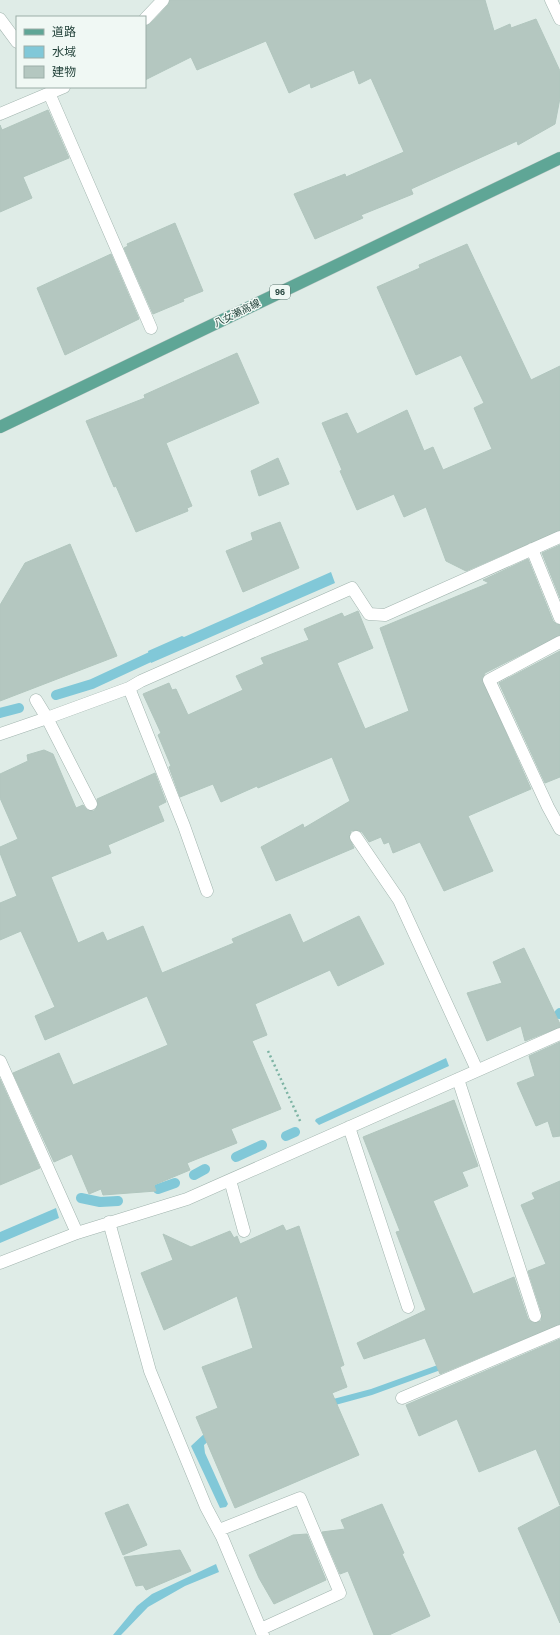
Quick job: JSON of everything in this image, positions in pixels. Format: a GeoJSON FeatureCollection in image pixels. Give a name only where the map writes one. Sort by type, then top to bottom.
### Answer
{"type":"FeatureCollection","features":[{"type":"Feature","properties":{"kind":"main road","name":"八女瀬高線"},"geometry":{"type":"LineString","coordinates":[[0,427],[560,158]]}},
{"type":"Feature","properties":{"kind":"street"},"geometry":{"type":"LineString","coordinates":[[146,18],[163,0]]}},
{"type":"Feature","properties":{"kind":"street"},"geometry":{"type":"LineString","coordinates":[[551,0],[560,19]]}},
{"type":"Feature","properties":{"kind":"street"},"geometry":{"type":"LineString","coordinates":[[0,19],[16,41]]}},
{"type":"Feature","properties":{"kind":"street"},"geometry":{"type":"LineString","coordinates":[[0,114],[46,92],[60,88]]}},
{"type":"Feature","properties":{"kind":"street"},"geometry":{"type":"LineString","coordinates":[[46,92],[151,328]]}},
{"type":"Feature","properties":{"kind":"street"},"geometry":{"type":"LineString","coordinates":[[0,734],[129,688],[141,681],[352,588],[369,614],[385,615],[560,537]]}},
{"type":"Feature","properties":{"kind":"street"},"geometry":{"type":"LineString","coordinates":[[532,549],[560,618]]}},
{"type":"Feature","properties":{"kind":"street"},"geometry":{"type":"LineString","coordinates":[[560,642],[490,680],[548,807],[560,829]]}},
{"type":"Feature","properties":{"kind":"street"},"geometry":{"type":"LineString","coordinates":[[129,688],[184,826],[207,891]]}},
{"type":"Feature","properties":{"kind":"street"},"geometry":{"type":"LineString","coordinates":[[36,700],[48,718],[91,804]]}},
{"type":"Feature","properties":{"kind":"street"},"geometry":{"type":"LineString","coordinates":[[356,837],[399,900],[477,1070]]}},
{"type":"Feature","properties":{"kind":"street"},"geometry":{"type":"LineString","coordinates":[[0,1263],[77,1232],[187,1199],[560,1034]]}},
{"type":"Feature","properties":{"kind":"street"},"geometry":{"type":"LineString","coordinates":[[0,1060],[77,1232]]}},
{"type":"Feature","properties":{"kind":"street"},"geometry":{"type":"LineString","coordinates":[[458,1079],[535,1316]]}},
{"type":"Feature","properties":{"kind":"street"},"geometry":{"type":"LineString","coordinates":[[349,1127],[408,1307]]}},
{"type":"Feature","properties":{"kind":"street"},"geometry":{"type":"LineString","coordinates":[[230,1180],[244,1231]]}},
{"type":"Feature","properties":{"kind":"street"},"geometry":{"type":"LineString","coordinates":[[109,1222],[150,1371],[206,1507],[218,1530],[262,1632],[340,1593],[300,1498],[218,1530]]}},
{"type":"Feature","properties":{"kind":"street"},"geometry":{"type":"LineString","coordinates":[[402,1398],[560,1331]]}},
{"type":"Feature","properties":{"kind":"path"},"geometry":{"type":"LineString","coordinates":[[268,1051],[311,1144]]}},
{"type":"Feature","properties":{"kind":"water"},"geometry":{"type":"Polygon","coordinates":[[[331,572],[335,583],[151,663],[148,651],[182,636],[184,637],[331,572]]]}},
{"type":"Feature","properties":{"kind":"water"},"geometry":{"type":"Polygon","coordinates":[[[446,1058],[449,1066],[319,1125],[315,1121],[316,1119],[446,1058]]]}},
{"type":"Feature","properties":{"kind":"water"},"geometry":{"type":"Polygon","coordinates":[[[56,1208],[59,1218],[0,1243],[0,1232],[56,1208]]]}},
{"type":"Feature","properties":{"kind":"water"},"geometry":{"type":"Polygon","coordinates":[[[479,1356],[372,1395],[211,1439],[204,1445],[205,1453],[228,1504],[226,1507],[220,1508],[191,1446],[205,1433],[371,1389],[446,1362],[479,1356]]]}},
{"type":"Feature","properties":{"kind":"water"},"geometry":{"type":"Polygon","coordinates":[[[216,1564],[219,1572],[185,1586],[148,1607],[121,1635],[113,1635],[137,1606],[152,1594],[216,1564]]]}},
{"type":"Feature","properties":{"kind":"building"},"geometry":{"type":"Polygon","coordinates":[[[170,0],[485,0],[494,31],[510,24],[511,28],[536,19],[560,71],[560,98],[555,124],[518,145],[517,141],[411,189],[413,194],[361,215],[363,218],[315,239],[294,194],[345,174],[346,177],[404,152],[371,78],[359,84],[354,70],[311,88],[310,83],[289,93],[266,41],[197,70],[191,57],[146,80],[146,26],[150,24],[168,5],[170,0]]]}},
{"type":"Feature","properties":{"kind":"building"},"geometry":{"type":"Polygon","coordinates":[[[48,110],[69,158],[23,177],[32,198],[0,212],[0,125],[2,130],[48,110]]]}},
{"type":"Feature","properties":{"kind":"building"},"geometry":{"type":"Polygon","coordinates":[[[175,223],[203,291],[153,314],[124,248],[128,246],[127,244],[175,223]]]}},
{"type":"Feature","properties":{"kind":"building"},"geometry":{"type":"Polygon","coordinates":[[[467,244],[531,380],[560,366],[560,530],[466,571],[446,561],[426,507],[404,517],[394,494],[357,510],[340,471],[342,470],[322,423],[347,413],[357,434],[407,410],[424,451],[433,447],[443,470],[492,449],[474,408],[484,403],[461,355],[416,375],[377,287],[420,268],[419,265],[467,244]]]}},
{"type":"Feature","properties":{"kind":"building"},"geometry":{"type":"Polygon","coordinates":[[[111,254],[139,319],[65,355],[37,288],[111,254]]]}},
{"type":"Feature","properties":{"kind":"building"},"geometry":{"type":"Polygon","coordinates":[[[237,353],[259,403],[166,443],[192,506],[187,508],[188,511],[136,532],[116,486],[114,487],[86,421],[145,398],[144,395],[237,353]]]}},
{"type":"Feature","properties":{"kind":"building"},"geometry":{"type":"Polygon","coordinates":[[[278,458],[289,484],[259,496],[251,471],[278,458]]]}},
{"type":"Feature","properties":{"kind":"building"},"geometry":{"type":"Polygon","coordinates":[[[280,522],[299,568],[243,592],[226,551],[253,540],[251,533],[280,522]]]}},
{"type":"Feature","properties":{"kind":"building"},"geometry":{"type":"Polygon","coordinates":[[[70,544],[117,656],[0,701],[0,605],[25,563],[70,544]]]}},
{"type":"Feature","properties":{"kind":"building"},"geometry":{"type":"Polygon","coordinates":[[[560,545],[560,598],[542,553],[560,545]]]}},
{"type":"Feature","properties":{"kind":"building"},"geometry":{"type":"Polygon","coordinates":[[[528,559],[553,621],[560,625],[560,635],[485,673],[482,679],[531,789],[468,816],[493,871],[444,891],[420,842],[393,853],[389,842],[384,844],[381,837],[369,842],[362,832],[356,830],[351,831],[349,837],[354,848],[276,881],[261,847],[303,824],[304,828],[350,801],[332,757],[258,788],[257,786],[221,802],[213,784],[180,797],[169,767],[171,766],[158,735],[161,733],[143,694],[169,683],[172,690],[176,689],[188,715],[243,690],[236,676],[264,664],[261,658],[309,640],[304,629],[342,613],[344,617],[358,611],[373,648],[337,663],[365,729],[409,711],[380,628],[489,583],[483,580],[528,559]]]}},
{"type":"Feature","properties":{"kind":"building"},"geometry":{"type":"Polygon","coordinates":[[[560,651],[560,777],[545,783],[499,683],[560,651]]]}},
{"type":"Feature","properties":{"kind":"building"},"geometry":{"type":"Polygon","coordinates":[[[44,750],[53,754],[76,808],[83,805],[87,810],[94,811],[98,805],[97,799],[155,773],[166,802],[158,806],[164,821],[108,845],[111,853],[51,877],[78,943],[103,932],[107,941],[143,926],[162,973],[234,943],[232,939],[290,914],[303,943],[359,916],[384,964],[338,986],[330,970],[255,1004],[267,1035],[252,1041],[281,1109],[231,1129],[237,1143],[187,1163],[190,1170],[154,1185],[156,1191],[103,1195],[101,1189],[89,1194],[72,1154],[54,1162],[13,1073],[59,1053],[73,1085],[168,1045],[147,996],[45,1040],[35,1016],[55,1007],[21,931],[0,940],[0,903],[17,896],[0,853],[0,847],[18,839],[0,798],[0,774],[28,761],[27,755],[44,750]]]}},
{"type":"Feature","properties":{"kind":"building"},"geometry":{"type":"Polygon","coordinates":[[[524,948],[560,1024],[560,1027],[525,1041],[521,1026],[487,1041],[467,993],[502,983],[493,962],[524,948]]]}},
{"type":"Feature","properties":{"kind":"building"},"geometry":{"type":"Polygon","coordinates":[[[560,1042],[560,1136],[553,1137],[548,1121],[536,1126],[517,1083],[535,1076],[529,1056],[560,1042]]]}},
{"type":"Feature","properties":{"kind":"building"},"geometry":{"type":"Polygon","coordinates":[[[0,1079],[40,1168],[0,1185],[0,1079]]]}},
{"type":"Feature","properties":{"kind":"building"},"geometry":{"type":"Polygon","coordinates":[[[454,1100],[478,1166],[462,1172],[468,1186],[433,1201],[473,1294],[514,1277],[528,1319],[534,1323],[541,1321],[542,1314],[528,1271],[546,1264],[521,1205],[535,1199],[532,1193],[560,1181],[560,1324],[440,1374],[425,1338],[364,1359],[357,1343],[426,1310],[396,1232],[400,1231],[363,1137],[454,1100]]]}},
{"type":"Feature","properties":{"kind":"building"},"geometry":{"type":"Polygon","coordinates":[[[283,1225],[286,1231],[299,1226],[344,1365],[340,1367],[347,1387],[332,1393],[359,1455],[235,1508],[196,1417],[218,1408],[202,1367],[253,1348],[237,1296],[164,1330],[141,1273],[173,1260],[163,1234],[191,1247],[230,1231],[234,1238],[237,1236],[240,1244],[283,1225]]]}},
{"type":"Feature","properties":{"kind":"building"},"geometry":{"type":"Polygon","coordinates":[[[560,1339],[560,1505],[536,1449],[479,1472],[457,1419],[419,1436],[406,1405],[560,1339]]]}},
{"type":"Feature","properties":{"kind":"building"},"geometry":{"type":"Polygon","coordinates":[[[128,1504],[147,1545],[123,1555],[105,1513],[128,1504]]]}},
{"type":"Feature","properties":{"kind":"building"},"geometry":{"type":"Polygon","coordinates":[[[382,1504],[404,1553],[402,1554],[430,1616],[389,1635],[374,1635],[348,1571],[340,1574],[322,1532],[345,1529],[341,1520],[382,1504]]]}},
{"type":"Feature","properties":{"kind":"building"},"geometry":{"type":"Polygon","coordinates":[[[560,1506],[560,1623],[518,1528],[560,1506]]]}},
{"type":"Feature","properties":{"kind":"building"},"geometry":{"type":"Polygon","coordinates":[[[307,1534],[326,1580],[274,1604],[259,1578],[249,1555],[293,1535],[307,1534]]]}},
{"type":"Feature","properties":{"kind":"building"},"geometry":{"type":"Polygon","coordinates":[[[180,1550],[191,1571],[146,1590],[143,1585],[136,1586],[124,1557],[180,1550]]]}},
{"type":"Feature","properties":{"kind":"waterway"},"geometry":{"type":"LineString","coordinates":[[56,695],[92,684],[161,652]]}},
{"type":"Feature","properties":{"kind":"waterway"},"geometry":{"type":"LineString","coordinates":[[0,713],[19,708]]}},
{"type":"Feature","properties":{"kind":"waterway"},"geometry":{"type":"LineString","coordinates":[[286,1136],[295,1132]]}},
{"type":"Feature","properties":{"kind":"waterway"},"geometry":{"type":"LineString","coordinates":[[236,1157],[262,1145]]}},
{"type":"Feature","properties":{"kind":"waterway"},"geometry":{"type":"LineString","coordinates":[[194,1175],[205,1169]]}},
{"type":"Feature","properties":{"kind":"waterway"},"geometry":{"type":"LineString","coordinates":[[158,1189],[175,1183]]}},
{"type":"Feature","properties":{"kind":"waterway"},"geometry":{"type":"LineString","coordinates":[[81,1198],[100,1202],[118,1201]]}}]}
